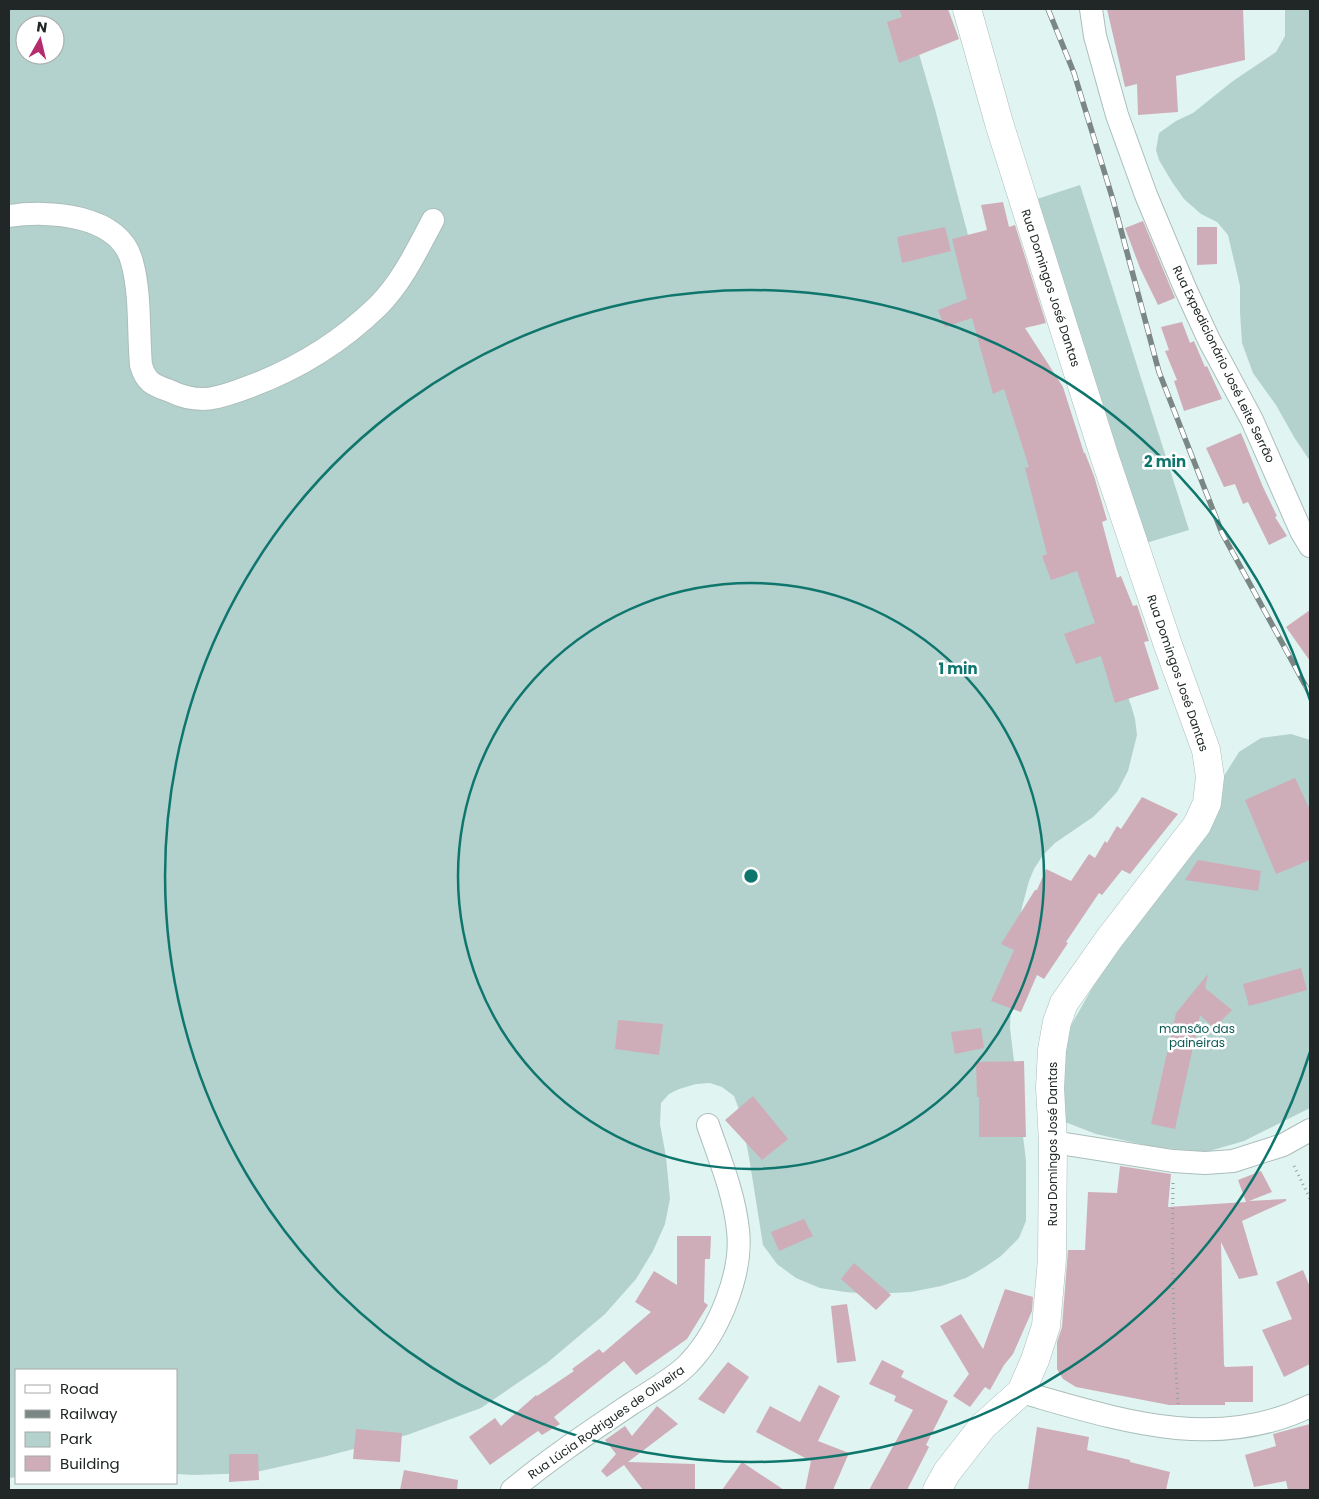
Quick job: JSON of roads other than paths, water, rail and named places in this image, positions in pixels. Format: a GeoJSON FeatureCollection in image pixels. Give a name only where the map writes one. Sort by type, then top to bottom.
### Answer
{"type":"FeatureCollection","features":[{"type":"Feature","properties":{"kind":"street","name":"Rua Domingos José Dantas"},"geometry":{"type":"LineString","coordinates":[[937,1490],[947,1472],[983,1426],[1021,1392],[1035,1360],[1046,1326],[1052,1259],[1054,1142],[1050,1088],[1052,1050],[1057,1022],[1064,1003],[1109,939],[1197,825],[1207,803],[1210,777],[1206,750],[1168,646],[1104,454],[999,123],[967,9]]}},
{"type":"Feature","properties":{"kind":"street","name":"Rua Expedicionário José Leite Serrão"},"geometry":{"type":"LineString","coordinates":[[1091,9],[1096,36],[1118,115],[1146,195],[1209,340],[1252,420],[1297,524],[1310,546]]}},
{"type":"Feature","properties":{"kind":"street"},"geometry":{"type":"LineString","coordinates":[[9,216],[27,213],[52,214],[91,222],[107,229],[120,239],[132,260],[136,283],[141,366],[145,377],[157,386],[180,396],[203,399],[225,396],[287,372],[322,351],[345,334],[378,305],[399,281],[433,220]]}},
{"type":"Feature","properties":{"kind":"street","name":"Rua Lúcia Rodrigues de Oliveira"},"geometry":{"type":"LineString","coordinates":[[512,1490],[528,1476],[689,1364],[706,1344],[731,1290],[736,1268],[738,1232],[730,1186],[708,1125]]}},
{"type":"Feature","properties":{"kind":"street"},"geometry":{"type":"LineString","coordinates":[[1054,1142],[1173,1161],[1205,1163],[1233,1161],[1283,1145],[1310,1130]]}},
{"type":"Feature","properties":{"kind":"street"},"geometry":{"type":"LineString","coordinates":[[1021,1392],[1110,1417],[1180,1430],[1235,1429],[1259,1425],[1293,1414],[1310,1406]]}},
{"type":"Feature","properties":{"kind":"railway"},"geometry":{"type":"LineString","coordinates":[[1048,9],[1074,73],[1113,200],[1159,372],[1222,533],[1310,694]]}},
{"type":"Feature","properties":{"kind":"park label","name":"mansão das paineiras"},"geometry":{"type":"Point","coordinates":[1197,1035]}}]}
